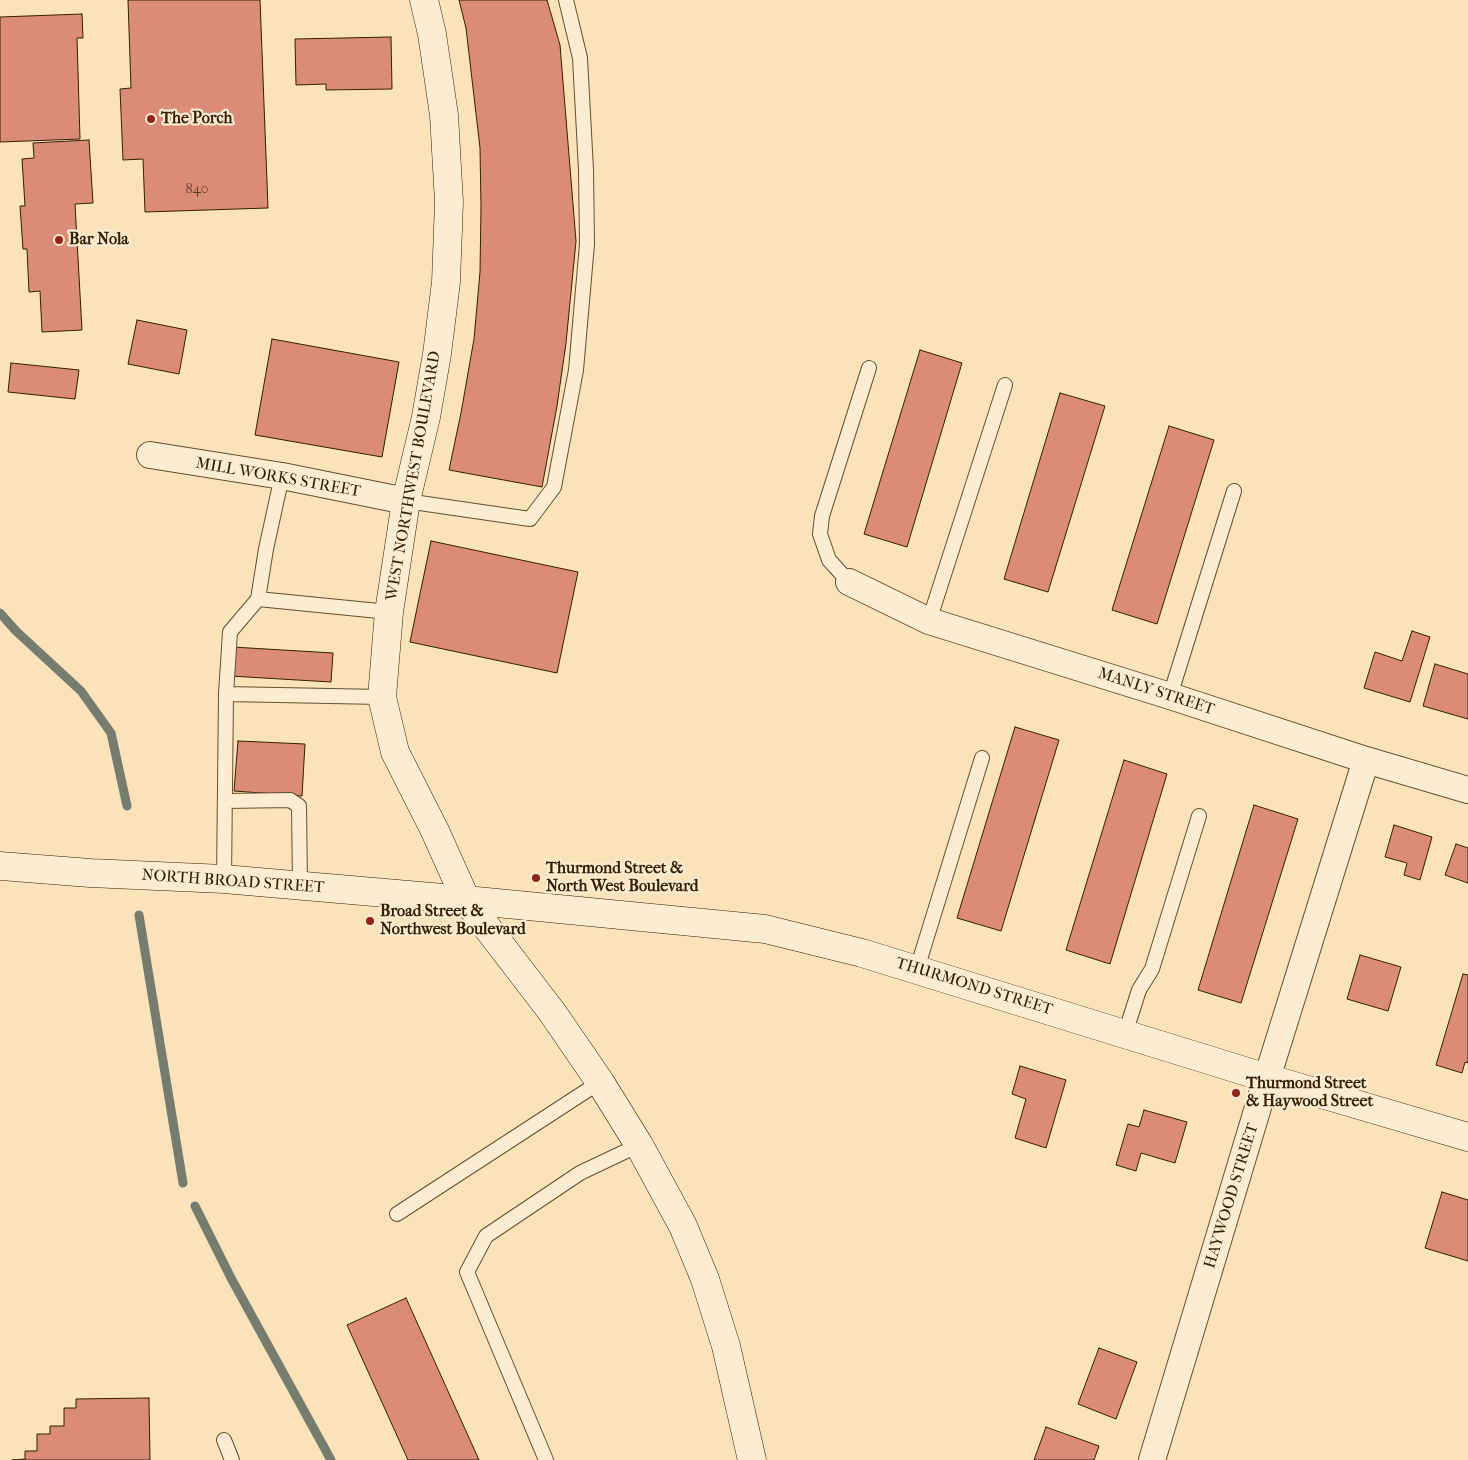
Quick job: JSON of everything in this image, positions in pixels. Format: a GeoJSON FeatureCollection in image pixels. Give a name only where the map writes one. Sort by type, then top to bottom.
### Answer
{"type":"FeatureCollection","features":[{"type":"Feature","properties":{"kind":"main road","name":"WEST NORTHWEST BOULEVARD"},"geometry":{"type":"LineString","coordinates":[[424,0],[432,34],[444,115],[449,202],[446,282],[437,354],[426,417],[406,501],[389,612],[382,697],[395,752],[436,831],[466,900],[552,1012],[600,1082],[639,1145],[683,1226],[705,1279],[726,1346],[752,1460]]}},
{"type":"Feature","properties":{"kind":"main road","name":"NORTH BROAD STREET"},"geometry":{"type":"LineString","coordinates":[[0,866],[90,873],[224,879],[466,900]]}},
{"type":"Feature","properties":{"kind":"main road","name":"THURMOND STREET"},"geometry":{"type":"LineString","coordinates":[[466,900],[765,929],[917,969],[1267,1078],[1468,1137]]}},
{"type":"Feature","properties":{"kind":"street","name":"MILL WORKS STREET"},"geometry":{"type":"LineString","coordinates":[[150,455],[282,476],[406,501]]}},
{"type":"Feature","properties":{"kind":"street","name":"MANLY STREET"},"geometry":{"type":"LineString","coordinates":[[849,582],[929,621],[1170,696],[1366,760],[1468,790]]}},
{"type":"Feature","properties":{"kind":"street","name":"HAYWOOD STREET"},"geometry":{"type":"LineString","coordinates":[[1152,1460],[1267,1078],[1366,760]]}},
{"type":"Feature","properties":{"kind":"lane"},"geometry":{"type":"LineString","coordinates":[[406,501],[530,518],[554,487],[576,370],[587,244],[586,170],[580,58],[566,0]]}},
{"type":"Feature","properties":{"kind":"lane"},"geometry":{"type":"LineString","coordinates":[[849,582],[829,560],[820,534],[822,516],[869,368]]}},
{"type":"Feature","properties":{"kind":"lane"},"geometry":{"type":"LineString","coordinates":[[929,621],[1005,385]]}},
{"type":"Feature","properties":{"kind":"lane"},"geometry":{"type":"LineString","coordinates":[[224,879],[226,694],[230,632],[258,599],[266,549],[282,476]]}},
{"type":"Feature","properties":{"kind":"lane"},"geometry":{"type":"LineString","coordinates":[[1170,696],[1234,490]]}},
{"type":"Feature","properties":{"kind":"lane"},"geometry":{"type":"LineString","coordinates":[[258,599],[389,612]]}},
{"type":"Feature","properties":{"kind":"lane"},"geometry":{"type":"LineString","coordinates":[[226,694],[382,697]]}},
{"type":"Feature","properties":{"kind":"lane"},"geometry":{"type":"LineString","coordinates":[[917,969],[982,758]]}},
{"type":"Feature","properties":{"kind":"lane"},"geometry":{"type":"LineString","coordinates":[[224,801],[290,800],[299,806],[300,885]]}},
{"type":"Feature","properties":{"kind":"lane"},"geometry":{"type":"LineString","coordinates":[[1125,1034],[1139,990],[1152,970],[1199,816]]}},
{"type":"Feature","properties":{"kind":"lane"},"geometry":{"type":"LineString","coordinates":[[397,1214],[600,1082]]}},
{"type":"Feature","properties":{"kind":"lane"},"geometry":{"type":"LineString","coordinates":[[546,1460],[467,1272],[486,1236],[580,1173],[639,1145]]}},
{"type":"Feature","properties":{"kind":"lane"},"geometry":{"type":"LineString","coordinates":[[224,1440],[232,1460]]}},
{"type":"Feature","properties":{"kind":"building"},"geometry":{"type":"Polygon","coordinates":[[[128,0],[260,0],[268,208],[145,212],[143,159],[123,160],[120,89],[131,88],[128,0]]]}},
{"type":"Feature","properties":{"kind":"building"},"geometry":{"type":"Polygon","coordinates":[[[459,0],[547,0],[560,45],[576,241],[566,343],[542,487],[449,470],[474,339],[480,272],[480,148],[466,28],[459,0]]]}},
{"type":"Feature","properties":{"kind":"building"},"geometry":{"type":"Polygon","coordinates":[[[82,14],[83,38],[77,38],[80,139],[0,142],[0,17],[82,14]]]}},
{"type":"Feature","properties":{"kind":"building"},"geometry":{"type":"Polygon","coordinates":[[[391,37],[392,89],[326,90],[326,84],[296,85],[295,39],[391,37]]]}},
{"type":"Feature","properties":{"kind":"building"},"geometry":{"type":"Polygon","coordinates":[[[89,140],[93,203],[75,204],[82,330],[42,332],[40,291],[29,292],[27,249],[23,249],[20,206],[25,206],[22,159],[34,158],[33,143],[89,140]]]}},
{"type":"Feature","properties":{"kind":"building"},"geometry":{"type":"Polygon","coordinates":[[[137,320],[187,330],[179,374],[128,364],[137,320]]]}},
{"type":"Feature","properties":{"kind":"building"},"geometry":{"type":"Polygon","coordinates":[[[272,339],[399,362],[382,457],[255,435],[272,339]]]}},
{"type":"Feature","properties":{"kind":"building"},"geometry":{"type":"Polygon","coordinates":[[[920,350],[962,363],[907,547],[864,534],[920,350]]]}},
{"type":"Feature","properties":{"kind":"building"},"geometry":{"type":"Polygon","coordinates":[[[11,363],[79,370],[75,399],[8,392],[11,363]]]}},
{"type":"Feature","properties":{"kind":"building"},"geometry":{"type":"Polygon","coordinates":[[[1060,393],[1105,406],[1048,592],[1004,579],[1060,393]]]}},
{"type":"Feature","properties":{"kind":"building"},"geometry":{"type":"Polygon","coordinates":[[[1169,426],[1214,440],[1157,624],[1112,610],[1169,426]]]}},
{"type":"Feature","properties":{"kind":"building"},"geometry":{"type":"Polygon","coordinates":[[[431,541],[578,572],[557,673],[410,642],[431,541]]]}},
{"type":"Feature","properties":{"kind":"building"},"geometry":{"type":"Polygon","coordinates":[[[1412,631],[1430,637],[1410,702],[1364,688],[1375,652],[1402,661],[1412,631]]]}},
{"type":"Feature","properties":{"kind":"building"},"geometry":{"type":"Polygon","coordinates":[[[232,647],[333,653],[331,682],[230,676],[232,647]]]}},
{"type":"Feature","properties":{"kind":"building"},"geometry":{"type":"Polygon","coordinates":[[[1435,664],[1468,674],[1468,719],[1423,706],[1435,664]]]}},
{"type":"Feature","properties":{"kind":"building"},"geometry":{"type":"Polygon","coordinates":[[[1015,727],[1059,740],[1001,931],[957,918],[1015,727]]]}},
{"type":"Feature","properties":{"kind":"building"},"geometry":{"type":"Polygon","coordinates":[[[238,741],[305,744],[302,796],[234,791],[238,741]]]}},
{"type":"Feature","properties":{"kind":"building"},"geometry":{"type":"Polygon","coordinates":[[[1124,760],[1167,774],[1110,964],[1066,950],[1124,760]]]}},
{"type":"Feature","properties":{"kind":"building"},"geometry":{"type":"Polygon","coordinates":[[[1254,805],[1298,819],[1241,1003],[1198,990],[1254,805]]]}},
{"type":"Feature","properties":{"kind":"building"},"geometry":{"type":"Polygon","coordinates":[[[1394,825],[1432,837],[1420,880],[1404,875],[1407,863],[1385,857],[1394,825]]]}},
{"type":"Feature","properties":{"kind":"building"},"geometry":{"type":"Polygon","coordinates":[[[1456,844],[1468,848],[1468,883],[1445,875],[1456,844]]]}},
{"type":"Feature","properties":{"kind":"building"},"geometry":{"type":"Polygon","coordinates":[[[1360,955],[1401,967],[1388,1011],[1347,999],[1360,955]]]}},
{"type":"Feature","properties":{"kind":"building"},"geometry":{"type":"Polygon","coordinates":[[[1463,974],[1468,975],[1468,1063],[1465,1062],[1462,1073],[1436,1065],[1463,974]]]}},
{"type":"Feature","properties":{"kind":"building"},"geometry":{"type":"Polygon","coordinates":[[[1020,1066],[1066,1080],[1046,1148],[1015,1138],[1026,1099],[1012,1094],[1020,1066]]]}},
{"type":"Feature","properties":{"kind":"building"},"geometry":{"type":"Polygon","coordinates":[[[1144,1110],[1187,1122],[1175,1163],[1141,1153],[1136,1171],[1116,1165],[1128,1124],[1139,1127],[1144,1110]]]}},
{"type":"Feature","properties":{"kind":"building"},"geometry":{"type":"Polygon","coordinates":[[[1442,1192],[1468,1200],[1468,1261],[1425,1248],[1442,1192]]]}},
{"type":"Feature","properties":{"kind":"building"},"geometry":{"type":"Polygon","coordinates":[[[406,1298],[479,1460],[408,1460],[347,1325],[406,1298]]]}},
{"type":"Feature","properties":{"kind":"building"},"geometry":{"type":"Polygon","coordinates":[[[1099,1348],[1137,1362],[1116,1419],[1078,1404],[1099,1348]]]}},
{"type":"Feature","properties":{"kind":"building"},"geometry":{"type":"Polygon","coordinates":[[[149,1398],[150,1460],[12,1460],[25,1459],[25,1451],[37,1451],[37,1434],[50,1434],[50,1426],[64,1426],[64,1408],[76,1408],[76,1399],[149,1398]]]}},
{"type":"Feature","properties":{"kind":"building"},"geometry":{"type":"Polygon","coordinates":[[[1046,1427],[1099,1446],[1094,1460],[1034,1460],[1046,1427]]]}},
{"type":"Feature","properties":{"kind":"waterway"},"geometry":{"type":"LineString","coordinates":[[0,613],[16,631],[81,691],[111,733],[127,806]]}},
{"type":"Feature","properties":{"kind":"waterway"},"geometry":{"type":"LineString","coordinates":[[139,915],[183,1183]]}},
{"type":"Feature","properties":{"kind":"waterway"},"geometry":{"type":"LineString","coordinates":[[195,1206],[231,1278],[331,1460]]}},
{"type":"Feature","properties":{"kind":"place","name":"The Porch"},"geometry":{"type":"Point","coordinates":[151,119]}},
{"type":"Feature","properties":{"kind":"place","name":"Bar Nola"},"geometry":{"type":"Point","coordinates":[59,240]}},
{"type":"Feature","properties":{"kind":"place","name":"Thurmond Street & North West Boulevard"},"geometry":{"type":"Point","coordinates":[536,878]}},
{"type":"Feature","properties":{"kind":"place","name":"Broad Street & Northwest Boulevard"},"geometry":{"type":"Point","coordinates":[370,921]}},
{"type":"Feature","properties":{"kind":"place","name":"Thurmond Street & Haywood Street"},"geometry":{"type":"Point","coordinates":[1236,1093]}}]}
